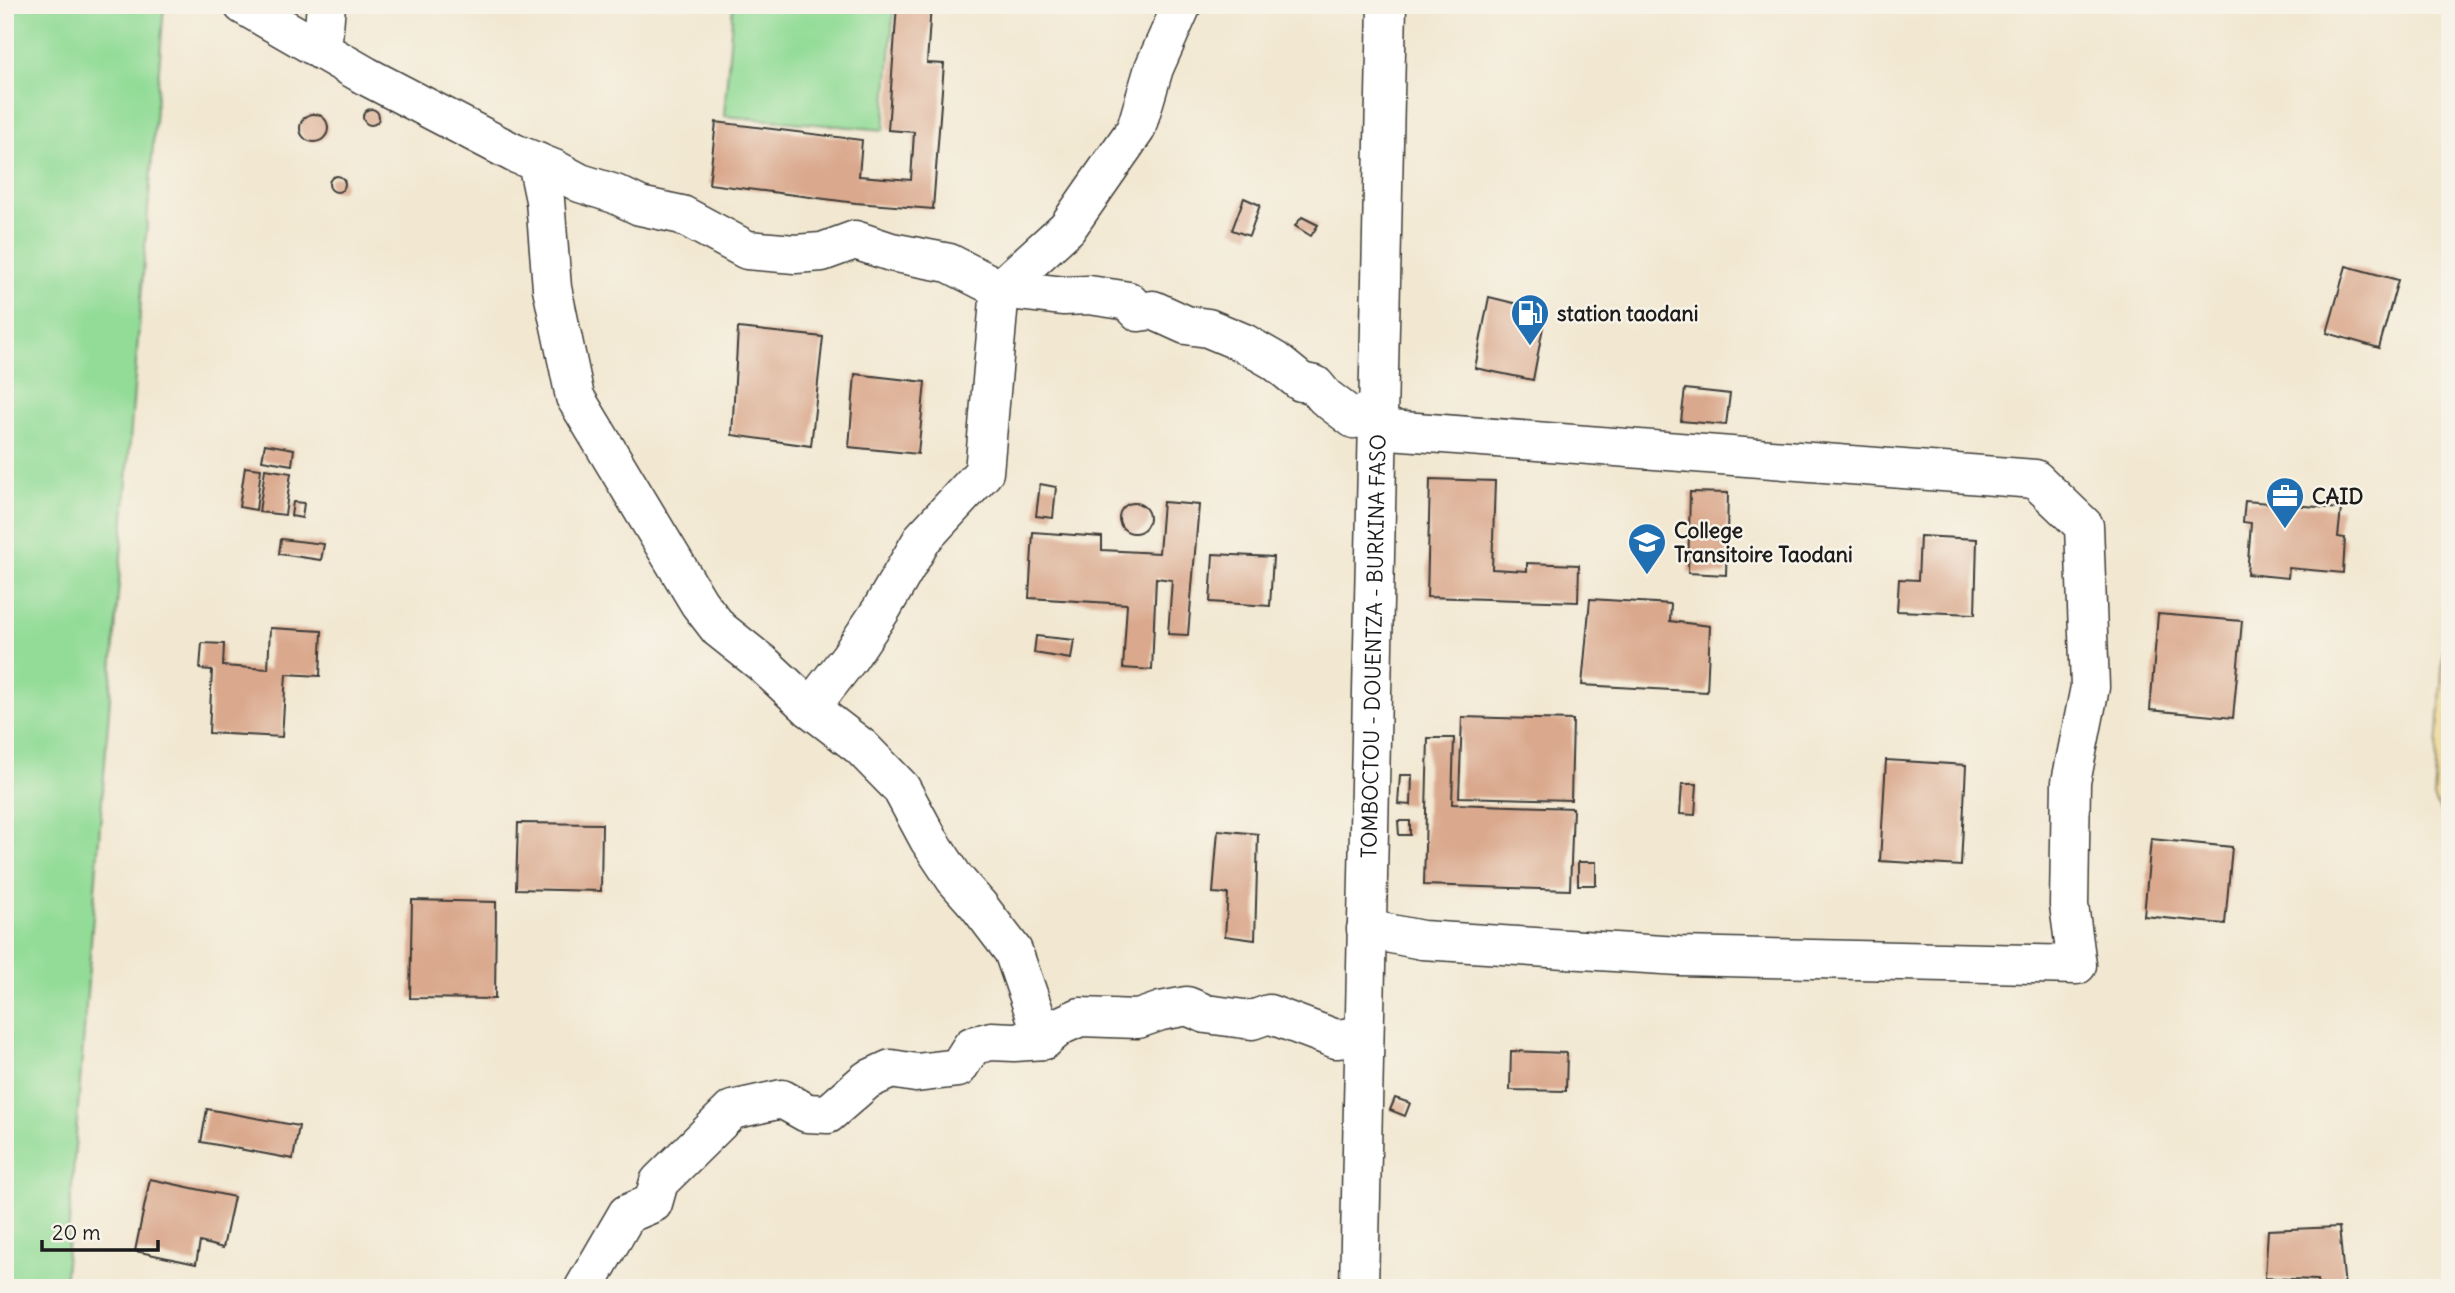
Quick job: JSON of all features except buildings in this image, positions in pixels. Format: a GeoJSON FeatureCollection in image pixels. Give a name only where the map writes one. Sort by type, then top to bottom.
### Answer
{"type":"FeatureCollection","features":[{"type":"Feature","properties":{"kind":"street"},"geometry":{"type":"LineString","coordinates":[[243,5],[514,153],[640,206],[682,215],[747,250],[795,254],[822,252],[855,240],[891,253],[949,263],[1000,289],[1064,296],[1089,295],[1128,301],[1139,312],[1153,310],[1186,325],[1208,328],[1261,352],[1301,382],[1315,385],[1325,397],[1354,419],[1377,418],[2035,479],[2084,526],[2090,687],[2071,782],[2069,905],[2077,965],[1679,956],[1422,940],[1366,929]]}},
{"type":"Feature","properties":{"kind":"street"},"geometry":{"type":"LineString","coordinates":[[323,51],[326,5]]}},
{"type":"Feature","properties":{"kind":"street"},"geometry":{"type":"LineString","coordinates":[[810,708],[849,658],[881,610],[923,538],[985,472],[1000,289],[1066,228],[1136,129],[1154,68],[1182,5]]}},
{"type":"Feature","properties":{"kind":"street","name":"TOMBOCTOU - DOUENTZA - BURKINA FASO"},"geometry":{"type":"LineString","coordinates":[[1359,1288],[1387,5]]}},
{"type":"Feature","properties":{"kind":"street"},"geometry":{"type":"LineString","coordinates":[[537,162],[545,200],[552,288],[575,397],[699,603],[719,629],[763,664],[810,708],[861,747],[901,788],[954,879],[1013,951],[1044,1040]]}},
{"type":"Feature","properties":{"kind":"street"},"geometry":{"type":"LineString","coordinates":[[584,1288],[627,1214],[653,1203],[659,1182],[732,1110],[782,1099],[807,1113],[828,1114],[867,1080],[891,1069],[916,1073],[958,1068],[972,1045],[991,1041],[1044,1040],[1060,1026],[1080,1017],[1138,1019],[1187,1006],[1206,1014],[1252,1020],[1269,1014],[1336,1039],[1364,1036]]}},
{"type":"Feature","properties":{"kind":"green space"},"geometry":{"type":"Polygon","coordinates":[[[5,5],[164,5],[64,1288],[5,1288],[5,5]]]}},
{"type":"Feature","properties":{"kind":"green space"},"geometry":{"type":"Polygon","coordinates":[[[733,5],[894,5],[884,130],[724,116],[733,5]]]}},
{"type":"Feature","properties":{"kind":"sand"},"geometry":{"type":"Polygon","coordinates":[[[2450,544],[2450,833],[2434,798],[2450,544]]]}},
{"type":"Feature","properties":{"kind":"place","name":"station taodani"},"geometry":{"type":"Point","coordinates":[1530,347]}},
{"type":"Feature","properties":{"kind":"place","name":"CAID"},"geometry":{"type":"Point","coordinates":[2285,530]}},
{"type":"Feature","properties":{"kind":"place","name":"College Transitoire Taodani"},"geometry":{"type":"Point","coordinates":[1647,576]}}]}
